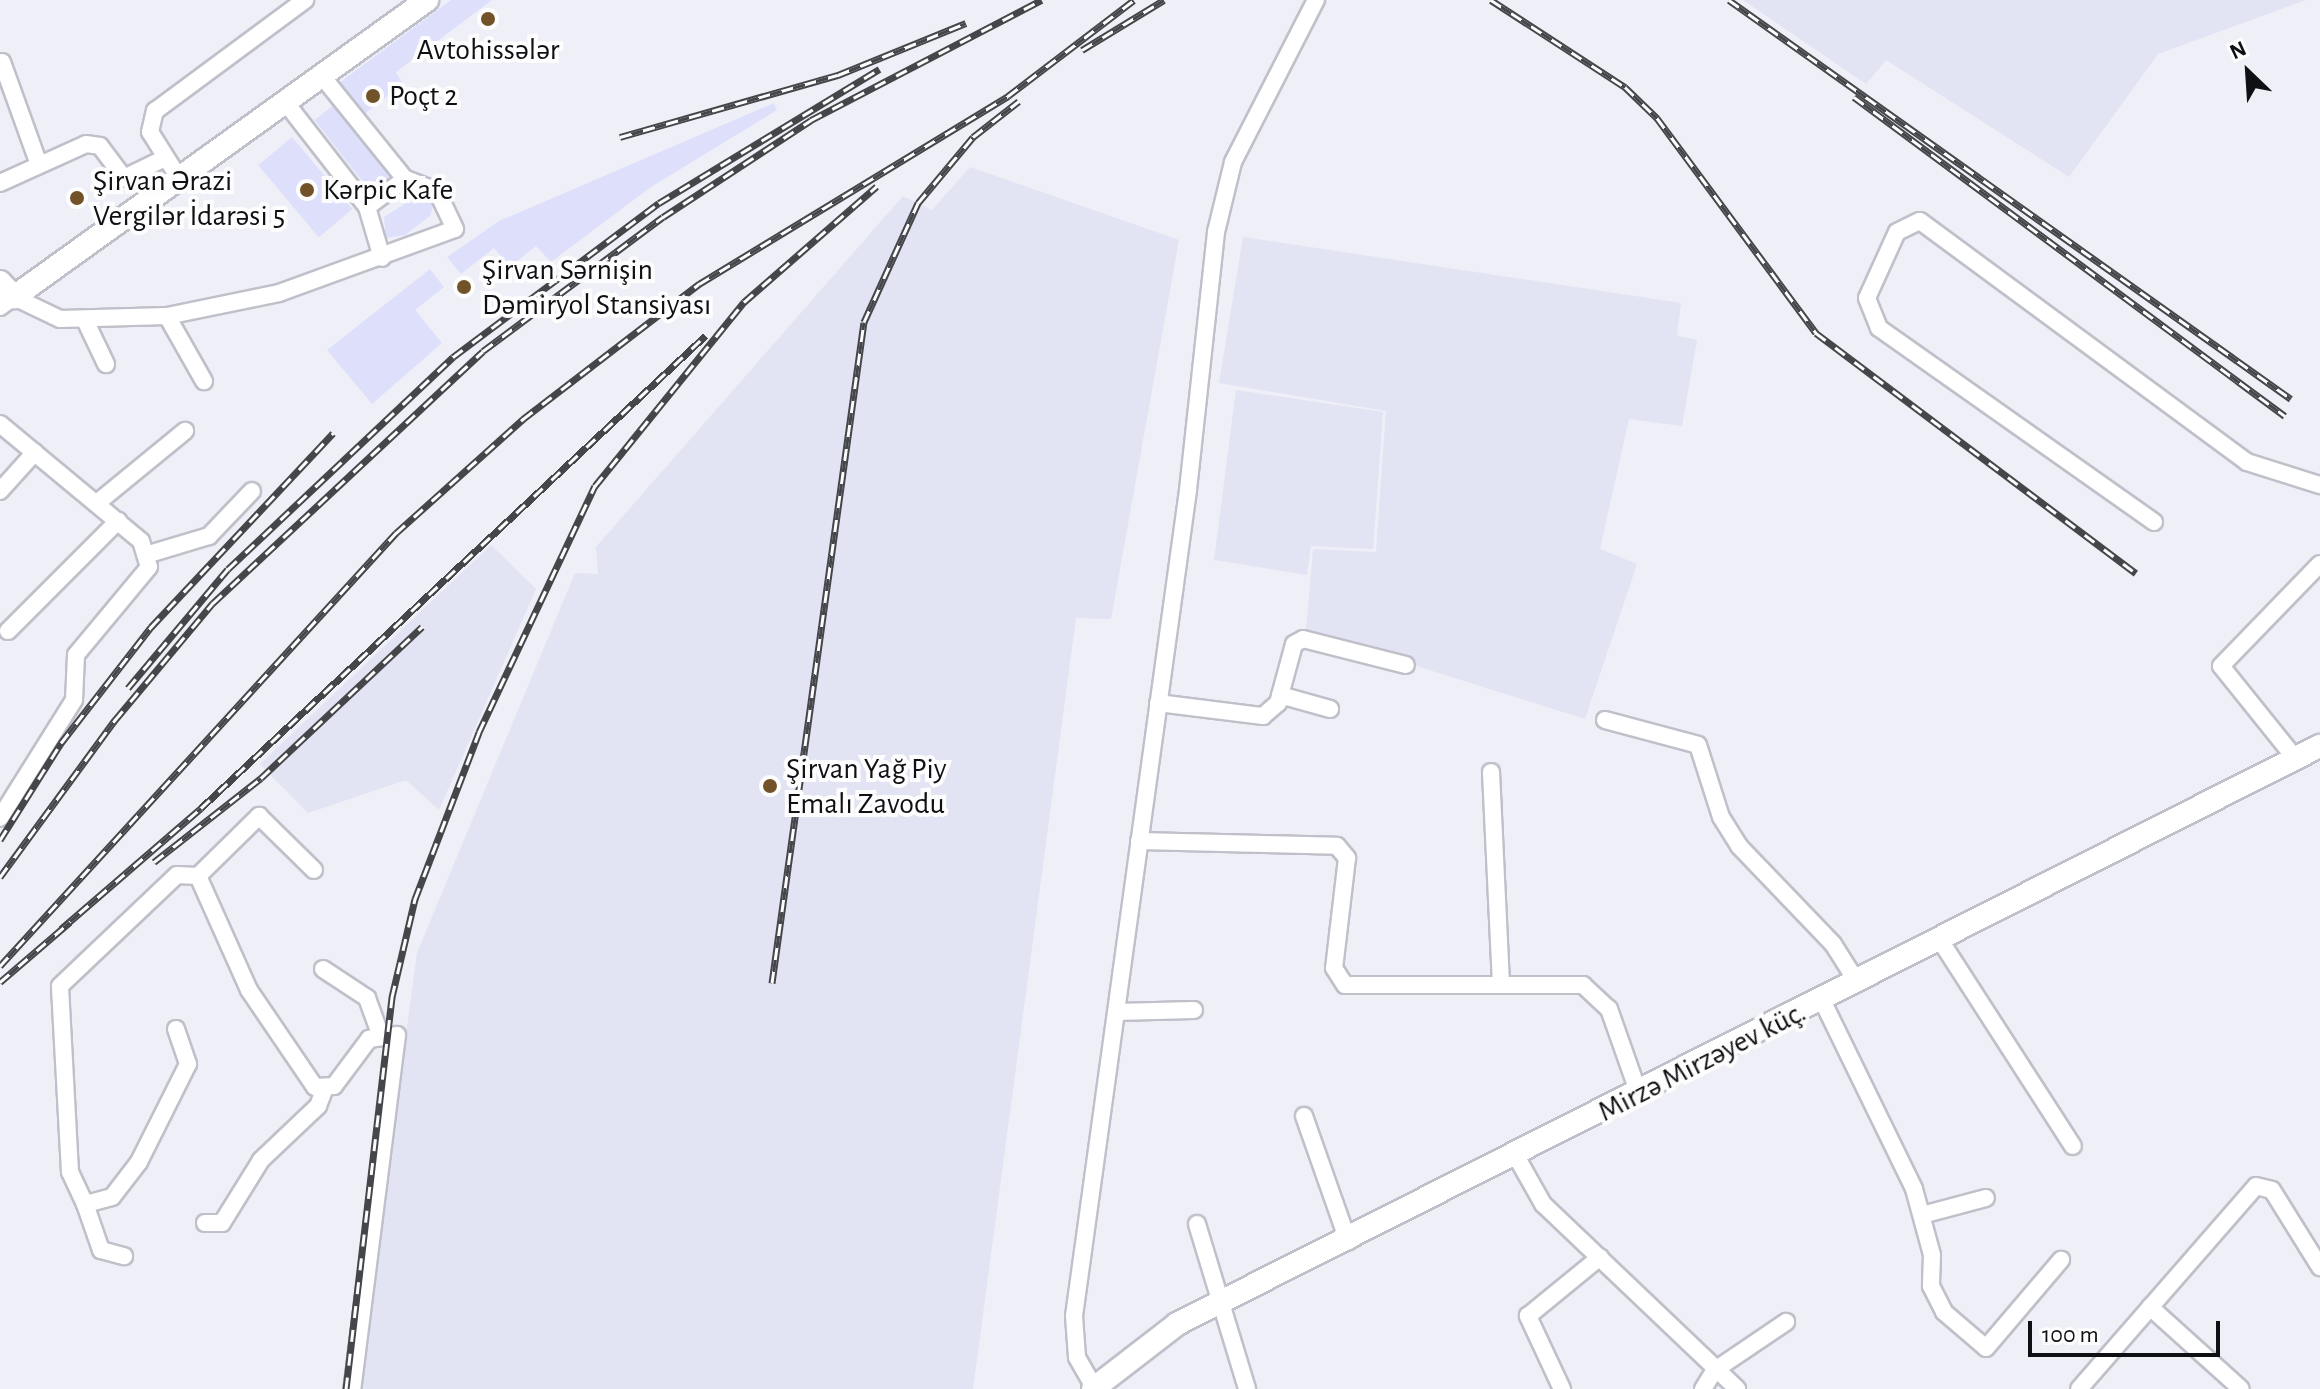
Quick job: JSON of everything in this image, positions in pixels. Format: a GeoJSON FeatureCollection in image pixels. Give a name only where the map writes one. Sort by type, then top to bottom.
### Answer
{"type":"FeatureCollection","features":[{"type":"Feature","properties":{"kind":"main road"},"geometry":{"type":"LineString","coordinates":[[5,296],[286,103],[427,0]]}},
{"type":"Feature","properties":{"kind":"main road","name":"Mirzə Mirzəyev küç."},"geometry":{"type":"LineString","coordinates":[[1093,1388],[1149,1341],[1219,1302],[1348,1241],[2320,746]]}},
{"type":"Feature","properties":{"kind":"street"},"geometry":{"type":"LineString","coordinates":[[179,178],[150,132],[155,111],[305,0]]}},
{"type":"Feature","properties":{"kind":"street"},"geometry":{"type":"LineString","coordinates":[[1093,1388],[1077,1357],[1074,1316],[1158,703],[1222,199],[1244,138],[1316,0]]}},
{"type":"Feature","properties":{"kind":"street"},"geometry":{"type":"LineString","coordinates":[[2,62],[39,165]]}},
{"type":"Feature","properties":{"kind":"street"},"geometry":{"type":"LineString","coordinates":[[5,296],[42,315],[85,320],[167,316],[279,293],[455,229],[437,191],[405,179],[322,76]]}},
{"type":"Feature","properties":{"kind":"street"},"geometry":{"type":"LineString","coordinates":[[286,103],[367,207],[382,258]]}},
{"type":"Feature","properties":{"kind":"street"},"geometry":{"type":"LineString","coordinates":[[0,183],[86,144],[100,146],[124,178],[165,158]]}},
{"type":"Feature","properties":{"kind":"street"},"geometry":{"type":"LineString","coordinates":[[367,207],[405,179]]}},
{"type":"Feature","properties":{"kind":"street"},"geometry":{"type":"LineString","coordinates":[[2154,522],[1879,328],[1867,298],[1897,232],[1920,221],[2247,462],[2320,485]]}},
{"type":"Feature","properties":{"kind":"street"},"geometry":{"type":"LineString","coordinates":[[167,316],[204,381]]}},
{"type":"Feature","properties":{"kind":"street"},"geometry":{"type":"LineString","coordinates":[[85,320],[106,364]]}},
{"type":"Feature","properties":{"kind":"street"},"geometry":{"type":"LineString","coordinates":[[0,424],[118,521],[149,554],[149,567],[76,655],[74,700],[0,818]]}},
{"type":"Feature","properties":{"kind":"street"},"geometry":{"type":"LineString","coordinates":[[97,503],[185,431]]}},
{"type":"Feature","properties":{"kind":"street"},"geometry":{"type":"LineString","coordinates":[[0,491],[35,452]]}},
{"type":"Feature","properties":{"kind":"street"},"geometry":{"type":"LineString","coordinates":[[149,554],[209,536],[252,491]]}},
{"type":"Feature","properties":{"kind":"street"},"geometry":{"type":"LineString","coordinates":[[8,631],[118,521]]}},
{"type":"Feature","properties":{"kind":"street"},"geometry":{"type":"LineString","coordinates":[[2295,758],[2221,666],[2320,564]]}},
{"type":"Feature","properties":{"kind":"street"},"geometry":{"type":"LineString","coordinates":[[1158,703],[1252,719],[1272,712],[1294,644],[1303,639],[1406,665]]}},
{"type":"Feature","properties":{"kind":"street"},"geometry":{"type":"LineString","coordinates":[[1280,695],[1330,709]]}},
{"type":"Feature","properties":{"kind":"street"},"geometry":{"type":"LineString","coordinates":[[1605,720],[1698,745],[1721,817],[1739,846],[1833,944],[1857,982]]}},
{"type":"Feature","properties":{"kind":"street"},"geometry":{"type":"LineString","coordinates":[[1491,772],[1501,985]]}},
{"type":"Feature","properties":{"kind":"street"},"geometry":{"type":"LineString","coordinates":[[124,1256],[94,1241],[85,1204],[70,1172],[60,986],[160,886],[177,875],[198,876],[259,816],[314,870]]}},
{"type":"Feature","properties":{"kind":"street"},"geometry":{"type":"LineString","coordinates":[[1139,841],[1337,846],[1347,858],[1334,968],[1345,985],[1583,985],[1599,994],[1639,1094]]}},
{"type":"Feature","properties":{"kind":"street"},"geometry":{"type":"LineString","coordinates":[[198,876],[249,990],[306,1077],[324,1090]]}},
{"type":"Feature","properties":{"kind":"street"},"geometry":{"type":"LineString","coordinates":[[1940,940],[2073,1146]]}},
{"type":"Feature","properties":{"kind":"street"},"geometry":{"type":"LineString","coordinates":[[323,969],[367,998],[380,1034]]}},
{"type":"Feature","properties":{"kind":"street"},"geometry":{"type":"LineString","coordinates":[[1822,1000],[1922,1215],[1936,1301],[1977,1346],[1995,1343],[2061,1260]]}},
{"type":"Feature","properties":{"kind":"street"},"geometry":{"type":"LineString","coordinates":[[1116,1012],[1194,1010]]}},
{"type":"Feature","properties":{"kind":"street"},"geometry":{"type":"LineString","coordinates":[[85,1204],[112,1197],[139,1162],[188,1064],[176,1029]]}},
{"type":"Feature","properties":{"kind":"street"},"geometry":{"type":"LineString","coordinates":[[205,1223],[222,1223],[261,1160],[318,1106],[324,1090],[380,1034],[397,1035],[352,1389]]}},
{"type":"Feature","properties":{"kind":"street"},"geometry":{"type":"LineString","coordinates":[[1304,1116],[1348,1241]]}},
{"type":"Feature","properties":{"kind":"street"},"geometry":{"type":"LineString","coordinates":[[1516,1156],[1543,1204],[1737,1389]]}},
{"type":"Feature","properties":{"kind":"street"},"geometry":{"type":"LineString","coordinates":[[2079,1389],[2262,1184],[2320,1267]]}},
{"type":"Feature","properties":{"kind":"street"},"geometry":{"type":"LineString","coordinates":[[1922,1215],[1986,1198]]}},
{"type":"Feature","properties":{"kind":"street"},"geometry":{"type":"LineString","coordinates":[[1197,1224],[1247,1389]]}},
{"type":"Feature","properties":{"kind":"street"},"geometry":{"type":"LineString","coordinates":[[1562,1389],[1528,1316],[1600,1257]]}},
{"type":"Feature","properties":{"kind":"street"},"geometry":{"type":"LineString","coordinates":[[2150,1307],[2241,1389]]}},
{"type":"Feature","properties":{"kind":"street"},"geometry":{"type":"LineString","coordinates":[[1703,1389],[1715,1370],[1786,1322]]}},
{"type":"Feature","properties":{"kind":"shaded area"},"geometry":{"type":"Polygon","coordinates":[[[451,0],[492,0],[396,72],[403,84],[363,115],[339,83],[451,0]]]}},
{"type":"Feature","properties":{"kind":"shaded area"},"geometry":{"type":"Polygon","coordinates":[[[1743,0],[2306,0],[2158,54],[2069,177],[1886,60],[1866,84],[1743,0]]]}},
{"type":"Feature","properties":{"kind":"shaded area"},"geometry":{"type":"Polygon","coordinates":[[[774,103],[777,110],[651,187],[551,262],[536,246],[510,267],[494,248],[461,274],[447,257],[499,221],[774,103]]]}},
{"type":"Feature","properties":{"kind":"shaded area"},"geometry":{"type":"Polygon","coordinates":[[[335,104],[391,176],[371,192],[315,120],[335,104]]]}},
{"type":"Feature","properties":{"kind":"shaded area"},"geometry":{"type":"Polygon","coordinates":[[[292,137],[352,209],[319,237],[258,165],[292,137]]]}},
{"type":"Feature","properties":{"kind":"shaded area","name":"Şirvan Yağ Piy Emalı Zavodu"},"geometry":{"type":"Polygon","coordinates":[[[970,167],[1179,240],[1111,619],[1076,618],[973,1389],[358,1389],[417,953],[575,573],[598,574],[596,547],[903,196],[932,210],[970,167]]]}},
{"type":"Feature","properties":{"kind":"shaded area"},"geometry":{"type":"Polygon","coordinates":[[[422,193],[434,202],[430,216],[405,235],[386,238],[384,217],[422,193]]]}},
{"type":"Feature","properties":{"kind":"shaded area"},"geometry":{"type":"Polygon","coordinates":[[[1243,237],[1681,303],[1677,336],[1697,340],[1682,426],[1629,419],[1600,549],[1637,564],[1585,719],[1306,631],[1313,549],[1376,552],[1386,411],[1219,383],[1243,237]]]}},
{"type":"Feature","properties":{"kind":"shaded area"},"geometry":{"type":"Polygon","coordinates":[[[430,269],[444,287],[415,310],[442,343],[372,404],[327,350],[430,269]]]}},
{"type":"Feature","properties":{"kind":"shaded area"},"geometry":{"type":"Polygon","coordinates":[[[1236,390],[1383,412],[1373,549],[1311,546],[1307,575],[1214,560],[1236,390]]]}},
{"type":"Feature","properties":{"kind":"shaded area"},"geometry":{"type":"Polygon","coordinates":[[[491,545],[536,589],[439,810],[406,780],[308,813],[260,764],[491,545]]]}},
{"type":"Feature","properties":{"kind":"railway"},"geometry":{"type":"LineString","coordinates":[[0,877],[115,720],[213,603],[483,351],[663,217],[811,120],[1042,0]]}},
{"type":"Feature","properties":{"kind":"railway"},"geometry":{"type":"LineString","coordinates":[[0,966],[396,533],[523,419],[699,284],[1008,96],[1134,0]]}},
{"type":"Feature","properties":{"kind":"railway"},"geometry":{"type":"LineString","coordinates":[[1082,50],[1164,0]]}},
{"type":"Feature","properties":{"kind":"railway"},"geometry":{"type":"LineString","coordinates":[[1491,0],[1625,87],[1657,118],[1816,333],[2136,573]]}},
{"type":"Feature","properties":{"kind":"railway"},"geometry":{"type":"LineString","coordinates":[[1729,0],[2291,399]]}},
{"type":"Feature","properties":{"kind":"railway"},"geometry":{"type":"LineString","coordinates":[[620,137],[838,75],[966,23]]}},
{"type":"Feature","properties":{"kind":"railway"},"geometry":{"type":"LineString","coordinates":[[128,688],[228,569],[453,357],[659,203],[879,69]]}},
{"type":"Feature","properties":{"kind":"railway"},"geometry":{"type":"LineString","coordinates":[[1854,97],[2285,416]]}},
{"type":"Feature","properties":{"kind":"railway"},"geometry":{"type":"LineString","coordinates":[[772,983],[864,322],[918,203],[973,137],[1019,101]]}},
{"type":"Feature","properties":{"kind":"railway"},"geometry":{"type":"LineString","coordinates":[[346,1389],[392,997],[415,899],[479,732],[595,486],[744,302],[877,186]]}},
{"type":"Feature","properties":{"kind":"railway"},"geometry":{"type":"LineString","coordinates":[[61,929],[201,808],[705,336]]}},
{"type":"Feature","properties":{"kind":"railway"},"geometry":{"type":"LineString","coordinates":[[0,840],[61,743],[151,627],[333,433]]}},
{"type":"Feature","properties":{"kind":"railway"},"geometry":{"type":"LineString","coordinates":[[154,862],[261,778],[422,627]]}},
{"type":"Feature","properties":{"kind":"railway"},"geometry":{"type":"LineString","coordinates":[[0,982],[70,922]]}},
{"type":"Feature","properties":{"kind":"place","name":"Avtohissələr"},"geometry":{"type":"Point","coordinates":[488,19]}},
{"type":"Feature","properties":{"kind":"place","name":"Poçt 2"},"geometry":{"type":"Point","coordinates":[373,96]}},
{"type":"Feature","properties":{"kind":"place","name":"Kərpic Kafe"},"geometry":{"type":"Point","coordinates":[307,190]}},
{"type":"Feature","properties":{"kind":"place","name":"Şirvan Ərazi Vergilər İdarəsi 5"},"geometry":{"type":"Point","coordinates":[77,198]}},
{"type":"Feature","properties":{"kind":"place","name":"Şirvan Sərnişin Dəmiryol Stansiyası"},"geometry":{"type":"Point","coordinates":[464,287]}},
{"type":"Feature","properties":{"kind":"place","name":"Şirvan Yağ Piy Emalı Zavodu"},"geometry":{"type":"Point","coordinates":[770,786]}}]}
